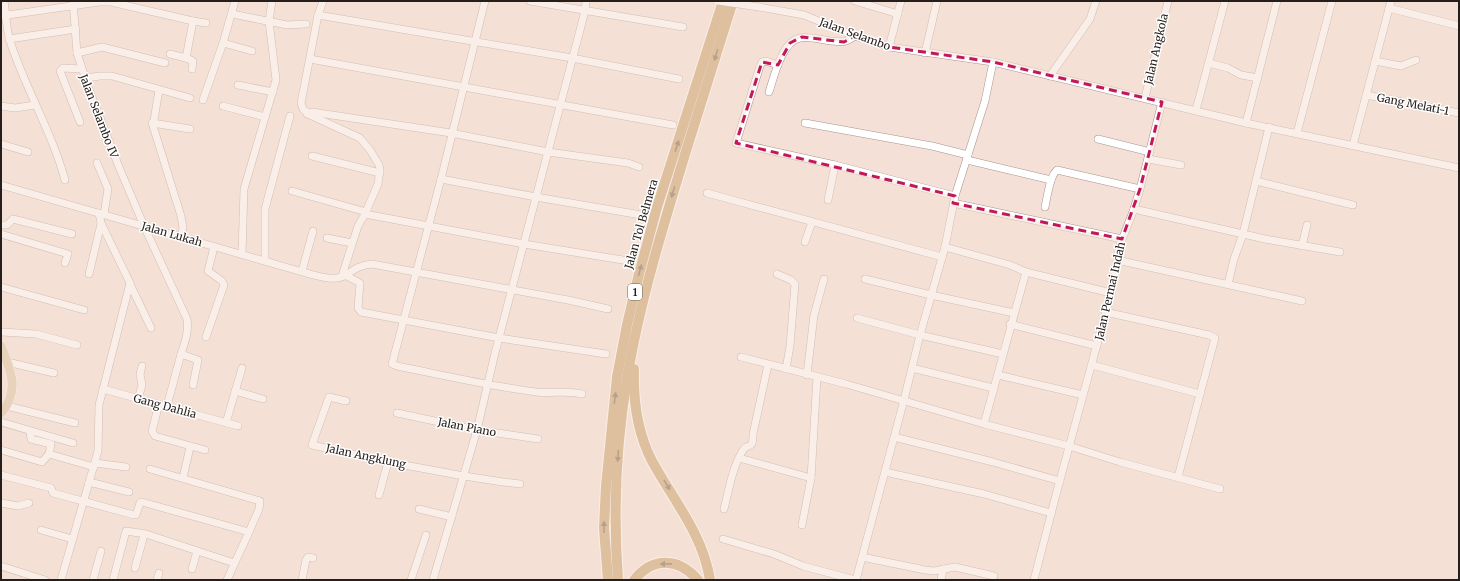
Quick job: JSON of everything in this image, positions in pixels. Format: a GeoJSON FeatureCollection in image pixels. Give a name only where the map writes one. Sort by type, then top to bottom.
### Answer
{"type":"FeatureCollection","features":[{"type":"Feature","properties":{"kind":"highway","name":"Jalan Tol Belmera"},"geometry":{"type":"LineString","coordinates":[[608,580],[604,528],[606,486],[617,377],[627,325],[657,207],[723,1]]}},
{"type":"Feature","properties":{"kind":"highway","name":"Jalan Tol Belmera"},"geometry":{"type":"LineString","coordinates":[[618,580],[616,526],[620,433],[627,379],[637,328],[666,216],[733,1]]}},
{"type":"Feature","properties":{"kind":"highway"},"geometry":{"type":"LineString","coordinates":[[637,328],[633,391],[638,424],[652,460],[695,532],[705,558],[710,580]]}},
{"type":"Feature","properties":{"kind":"highway"},"geometry":{"type":"LineString","coordinates":[[603,580],[605,548]]}},
{"type":"Feature","properties":{"kind":"highway"},"geometry":{"type":"LineString","coordinates":[[634,580],[648,567],[665,562],[677,564],[685,568],[698,580]]}},
{"type":"Feature","properties":{"kind":"main road"},"geometry":{"type":"LineString","coordinates":[[3,354],[12,384],[12,393],[4,409]]}},
{"type":"Feature","properties":{"kind":"street"},"geometry":{"type":"LineString","coordinates":[[4,1],[4,16],[9,39],[54,148],[65,180]]}},
{"type":"Feature","properties":{"kind":"street"},"geometry":{"type":"LineString","coordinates":[[203,100],[223,43],[235,1]]}},
{"type":"Feature","properties":{"kind":"street"},"geometry":{"type":"LineString","coordinates":[[242,254],[244,189],[255,146],[276,80],[269,21],[272,1]]}},
{"type":"Feature","properties":{"kind":"street"},"geometry":{"type":"LineString","coordinates":[[323,1],[318,15],[310,60],[301,96],[301,103],[307,114],[360,138],[377,159],[380,173],[378,184],[366,213],[358,226],[352,243],[344,276]]}},
{"type":"Feature","properties":{"kind":"street"},"geometry":{"type":"LineString","coordinates":[[485,1],[441,179],[404,321],[391,362],[394,366],[544,393],[574,392],[582,394]]}},
{"type":"Feature","properties":{"kind":"street"},"geometry":{"type":"LineString","coordinates":[[530,1],[683,28]]}},
{"type":"Feature","properties":{"kind":"street"},"geometry":{"type":"LineString","coordinates":[[434,580],[477,430],[499,338],[561,105],[586,1]]}},
{"type":"Feature","properties":{"kind":"street","name":"Jalan Selambo"},"geometry":{"type":"LineString","coordinates":[[718,1],[804,15],[855,36],[890,47],[993,62],[1246,123],[1459,168]]}},
{"type":"Feature","properties":{"kind":"street"},"geometry":{"type":"LineString","coordinates":[[855,1],[898,14]]}},
{"type":"Feature","properties":{"kind":"street"},"geometry":{"type":"LineString","coordinates":[[890,47],[901,1]]}},
{"type":"Feature","properties":{"kind":"street"},"geometry":{"type":"LineString","coordinates":[[925,53],[938,1]]}},
{"type":"Feature","properties":{"kind":"street"},"geometry":{"type":"LineString","coordinates":[[1050,76],[1090,19],[1096,2],[1088,1]]}},
{"type":"Feature","properties":{"kind":"street","name":"Jalan Angkola"},"geometry":{"type":"LineString","coordinates":[[1144,98],[1168,1]]}},
{"type":"Feature","properties":{"kind":"street"},"geometry":{"type":"LineString","coordinates":[[1196,110],[1225,1]]}},
{"type":"Feature","properties":{"kind":"street"},"geometry":{"type":"LineString","coordinates":[[1246,123],[1277,1]]}},
{"type":"Feature","properties":{"kind":"street"},"geometry":{"type":"LineString","coordinates":[[1297,133],[1332,1]]}},
{"type":"Feature","properties":{"kind":"street"},"geometry":{"type":"LineString","coordinates":[[4,16],[73,3],[111,2],[206,23]]}},
{"type":"Feature","properties":{"kind":"street","name":"Jalan Selambo IV"},"geometry":{"type":"LineString","coordinates":[[73,3],[77,53],[81,69],[86,78],[110,145],[188,326],[167,406]]}},
{"type":"Feature","properties":{"kind":"street"},"geometry":{"type":"LineString","coordinates":[[1353,145],[1390,5],[1459,26]]}},
{"type":"Feature","properties":{"kind":"street"},"geometry":{"type":"LineString","coordinates":[[232,14],[293,25],[299,23],[306,24]]}},
{"type":"Feature","properties":{"kind":"street"},"geometry":{"type":"LineString","coordinates":[[318,15],[572,58],[680,79]]}},
{"type":"Feature","properties":{"kind":"street"},"geometry":{"type":"LineString","coordinates":[[186,58],[193,21]]}},
{"type":"Feature","properties":{"kind":"street"},"geometry":{"type":"LineString","coordinates":[[9,39],[76,29]]}},
{"type":"Feature","properties":{"kind":"street"},"geometry":{"type":"LineString","coordinates":[[769,92],[778,65],[787,47],[794,40],[802,37],[844,42],[855,36]]}},
{"type":"Feature","properties":{"kind":"street"},"geometry":{"type":"LineString","coordinates":[[223,43],[252,51]]}},
{"type":"Feature","properties":{"kind":"street"},"geometry":{"type":"LineString","coordinates":[[77,53],[102,47],[165,62]]}},
{"type":"Feature","properties":{"kind":"street"},"geometry":{"type":"LineString","coordinates":[[170,54],[193,61],[192,69]]}},
{"type":"Feature","properties":{"kind":"street"},"geometry":{"type":"LineString","coordinates":[[310,60],[464,86],[673,125]]}},
{"type":"Feature","properties":{"kind":"street"},"geometry":{"type":"LineString","coordinates":[[1375,61],[1401,66],[1416,60]]}},
{"type":"Feature","properties":{"kind":"street"},"geometry":{"type":"LineString","coordinates":[[778,65],[766,61],[762,62],[736,143],[835,165],[954,200],[1122,239]]}},
{"type":"Feature","properties":{"kind":"street"},"geometry":{"type":"LineString","coordinates":[[723,539],[779,556],[797,564],[856,580],[942,257],[954,200],[985,101],[993,62]]}},
{"type":"Feature","properties":{"kind":"street"},"geometry":{"type":"LineString","coordinates":[[1209,63],[1228,68],[1241,75],[1258,78]]}},
{"type":"Feature","properties":{"kind":"street"},"geometry":{"type":"LineString","coordinates":[[80,122],[60,71],[63,68],[81,69]]}},
{"type":"Feature","properties":{"kind":"street"},"geometry":{"type":"LineString","coordinates":[[86,78],[112,76],[190,98]]}},
{"type":"Feature","properties":{"kind":"street"},"geometry":{"type":"LineString","coordinates":[[238,86],[272,92]]}},
{"type":"Feature","properties":{"kind":"street"},"geometry":{"type":"LineString","coordinates":[[159,90],[152,123],[181,216],[183,228],[181,236]]}},
{"type":"Feature","properties":{"kind":"street","name":"Gang Melati-1"},"geometry":{"type":"LineString","coordinates":[[1366,95],[1459,113]]}},
{"type":"Feature","properties":{"kind":"street","name":"Jalan Permai Indah"},"geometry":{"type":"LineString","coordinates":[[1034,580],[1111,294],[1122,239],[1140,189],[1162,102]]}},
{"type":"Feature","properties":{"kind":"street"},"geometry":{"type":"LineString","coordinates":[[1,106],[15,108],[35,105]]}},
{"type":"Feature","properties":{"kind":"street"},"geometry":{"type":"LineString","coordinates":[[223,106],[265,117]]}},
{"type":"Feature","properties":{"kind":"street"},"geometry":{"type":"LineString","coordinates":[[307,114],[312,112],[451,134],[548,152],[628,163],[639,167]]}},
{"type":"Feature","properties":{"kind":"street"},"geometry":{"type":"LineString","coordinates":[[265,261],[265,208],[290,116]]}},
{"type":"Feature","properties":{"kind":"street"},"geometry":{"type":"LineString","coordinates":[[152,123],[190,129]]}},
{"type":"Feature","properties":{"kind":"street"},"geometry":{"type":"LineString","coordinates":[[805,123],[932,146],[1051,180]]}},
{"type":"Feature","properties":{"kind":"street"},"geometry":{"type":"LineString","coordinates":[[1228,284],[1234,258],[1243,234],[1269,127]]}},
{"type":"Feature","properties":{"kind":"street"},"geometry":{"type":"LineString","coordinates":[[1098,139],[1150,152]]}},
{"type":"Feature","properties":{"kind":"street"},"geometry":{"type":"LineString","coordinates":[[1,144],[28,152]]}},
{"type":"Feature","properties":{"kind":"street"},"geometry":{"type":"LineString","coordinates":[[312,156],[380,173]]}},
{"type":"Feature","properties":{"kind":"street"},"geometry":{"type":"LineString","coordinates":[[1148,159],[1181,165]]}},
{"type":"Feature","properties":{"kind":"street"},"geometry":{"type":"LineString","coordinates":[[89,274],[100,233],[102,214],[108,189],[97,163]]}},
{"type":"Feature","properties":{"kind":"street"},"geometry":{"type":"LineString","coordinates":[[828,200],[835,165]]}},
{"type":"Feature","properties":{"kind":"street"},"geometry":{"type":"LineString","coordinates":[[1045,207],[1051,180],[1054,172],[1057,170],[1140,189]]}},
{"type":"Feature","properties":{"kind":"street"},"geometry":{"type":"LineString","coordinates":[[441,179],[641,215]]}},
{"type":"Feature","properties":{"kind":"street"},"geometry":{"type":"LineString","coordinates":[[1256,181],[1353,205]]}},
{"type":"Feature","properties":{"kind":"street","name":"Jalan Lukah"},"geometry":{"type":"LineString","coordinates":[[1,185],[302,271],[333,279],[344,276]]}},
{"type":"Feature","properties":{"kind":"street"},"geometry":{"type":"LineString","coordinates":[[292,191],[366,213],[428,227],[629,261]]}},
{"type":"Feature","properties":{"kind":"street"},"geometry":{"type":"LineString","coordinates":[[707,193],[942,257]]}},
{"type":"Feature","properties":{"kind":"street"},"geometry":{"type":"LineString","coordinates":[[1134,209],[1243,234],[1340,252]]}},
{"type":"Feature","properties":{"kind":"street"},"geometry":{"type":"LineString","coordinates":[[1,225],[7,225],[13,219],[72,234]]}},
{"type":"Feature","properties":{"kind":"street"},"geometry":{"type":"LineString","coordinates":[[805,242],[812,222]]}},
{"type":"Feature","properties":{"kind":"street"},"geometry":{"type":"LineString","coordinates":[[101,223],[151,328]]}},
{"type":"Feature","properties":{"kind":"street"},"geometry":{"type":"LineString","coordinates":[[1302,246],[1307,225]]}},
{"type":"Feature","properties":{"kind":"street"},"geometry":{"type":"LineString","coordinates":[[302,271],[313,231]]}},
{"type":"Feature","properties":{"kind":"street"},"geometry":{"type":"LineString","coordinates":[[1,234],[68,254],[65,263]]}},
{"type":"Feature","properties":{"kind":"street"},"geometry":{"type":"LineString","coordinates":[[327,238],[352,243]]}},
{"type":"Feature","properties":{"kind":"street"},"geometry":{"type":"LineString","coordinates":[[206,337],[224,285],[222,281],[208,271],[214,247]]}},
{"type":"Feature","properties":{"kind":"street"},"geometry":{"type":"LineString","coordinates":[[944,247],[1010,265],[1026,272],[1111,294]]}},
{"type":"Feature","properties":{"kind":"street"},"geometry":{"type":"LineString","coordinates":[[1117,260],[1302,301]]}},
{"type":"Feature","properties":{"kind":"street"},"geometry":{"type":"LineString","coordinates":[[344,276],[354,269],[372,264],[512,291],[568,300],[608,309]]}},
{"type":"Feature","properties":{"kind":"street"},"geometry":{"type":"LineString","coordinates":[[984,424],[993,388],[998,375],[1010,324],[1026,272]]}},
{"type":"Feature","properties":{"kind":"street"},"geometry":{"type":"LineString","coordinates":[[777,274],[791,280],[795,284],[790,346],[786,369]]}},
{"type":"Feature","properties":{"kind":"street"},"geometry":{"type":"LineString","coordinates":[[344,276],[360,283],[359,311],[404,321],[499,338],[606,354]]}},
{"type":"Feature","properties":{"kind":"street"},"geometry":{"type":"LineString","coordinates":[[807,375],[814,315],[824,279]]}},
{"type":"Feature","properties":{"kind":"street"},"geometry":{"type":"LineString","coordinates":[[865,279],[1014,313]]}},
{"type":"Feature","properties":{"kind":"street"},"geometry":{"type":"LineString","coordinates":[[60,580],[82,501],[98,451],[99,405],[130,283]]}},
{"type":"Feature","properties":{"kind":"street"},"geometry":{"type":"LineString","coordinates":[[1,287],[84,310]]}},
{"type":"Feature","properties":{"kind":"street"},"geometry":{"type":"LineString","coordinates":[[1105,312],[1213,336],[1215,340],[1178,477]]}},
{"type":"Feature","properties":{"kind":"street"},"geometry":{"type":"LineString","coordinates":[[857,318],[920,335],[1003,354]]}},
{"type":"Feature","properties":{"kind":"street"},"geometry":{"type":"LineString","coordinates":[[1010,324],[1097,346]]}},
{"type":"Feature","properties":{"kind":"street"},"geometry":{"type":"LineString","coordinates":[[1,332],[36,334],[77,345]]}},
{"type":"Feature","properties":{"kind":"street"},"geometry":{"type":"LineString","coordinates":[[3,354],[54,373]]}},
{"type":"Feature","properties":{"kind":"street"},"geometry":{"type":"LineString","coordinates":[[181,354],[198,360],[192,385]]}},
{"type":"Feature","properties":{"kind":"street"},"geometry":{"type":"LineString","coordinates":[[741,357],[904,400],[984,424],[1069,446],[1120,462],[1220,489]]}},
{"type":"Feature","properties":{"kind":"street"},"geometry":{"type":"LineString","coordinates":[[724,509],[734,470],[739,458],[744,449],[751,446],[753,442],[753,434],[768,365]]}},
{"type":"Feature","properties":{"kind":"street"},"geometry":{"type":"LineString","coordinates":[[1092,365],[1200,394]]}},
{"type":"Feature","properties":{"kind":"street"},"geometry":{"type":"LineString","coordinates":[[138,399],[142,386],[140,374],[142,366]]}},
{"type":"Feature","properties":{"kind":"street"},"geometry":{"type":"LineString","coordinates":[[226,423],[242,368]]}},
{"type":"Feature","properties":{"kind":"street"},"geometry":{"type":"LineString","coordinates":[[912,368],[993,388]]}},
{"type":"Feature","properties":{"kind":"street"},"geometry":{"type":"LineString","coordinates":[[998,375],[1083,395]]}},
{"type":"Feature","properties":{"kind":"street"},"geometry":{"type":"LineString","coordinates":[[802,525],[811,478],[817,378]]}},
{"type":"Feature","properties":{"kind":"street","name":"Gang Dahlia"},"geometry":{"type":"LineString","coordinates":[[103,389],[238,426]]}},
{"type":"Feature","properties":{"kind":"street"},"geometry":{"type":"LineString","coordinates":[[235,391],[263,399]]}},
{"type":"Feature","properties":{"kind":"street","name":"Jalan Angklung"},"geometry":{"type":"LineString","coordinates":[[346,401],[330,397],[328,398],[312,445],[388,462],[464,476],[520,484]]}},
{"type":"Feature","properties":{"kind":"street"},"geometry":{"type":"LineString","coordinates":[[159,404],[152,431],[155,436],[205,450]]}},
{"type":"Feature","properties":{"kind":"street"},"geometry":{"type":"LineString","coordinates":[[4,409],[75,423]]}},
{"type":"Feature","properties":{"kind":"street","name":"Jalan Piano"},"geometry":{"type":"LineString","coordinates":[[397,413],[477,430],[538,439]]}},
{"type":"Feature","properties":{"kind":"street"},"geometry":{"type":"LineString","coordinates":[[1,422],[73,443]]}},
{"type":"Feature","properties":{"kind":"street"},"geometry":{"type":"LineString","coordinates":[[1,450],[42,462],[49,454],[51,444],[31,439],[30,431]]}},
{"type":"Feature","properties":{"kind":"street"},"geometry":{"type":"LineString","coordinates":[[894,437],[1060,481]]}},
{"type":"Feature","properties":{"kind":"street"},"geometry":{"type":"LineString","coordinates":[[183,478],[190,447]]}},
{"type":"Feature","properties":{"kind":"street"},"geometry":{"type":"LineString","coordinates":[[49,454],[94,465],[126,467]]}},
{"type":"Feature","properties":{"kind":"street"},"geometry":{"type":"LineString","coordinates":[[739,458],[811,478]]}},
{"type":"Feature","properties":{"kind":"street"},"geometry":{"type":"LineString","coordinates":[[379,495],[388,462]]}},
{"type":"Feature","properties":{"kind":"street"},"geometry":{"type":"LineString","coordinates":[[150,469],[260,502],[259,509],[250,532],[227,580]]}},
{"type":"Feature","properties":{"kind":"street"},"geometry":{"type":"LineString","coordinates":[[884,472],[984,494],[1051,513]]}},
{"type":"Feature","properties":{"kind":"street"},"geometry":{"type":"LineString","coordinates":[[1,474],[51,488],[53,493],[136,515],[140,503],[142,502],[250,532]]}},
{"type":"Feature","properties":{"kind":"street"},"geometry":{"type":"LineString","coordinates":[[89,482],[129,492]]}},
{"type":"Feature","properties":{"kind":"street"},"geometry":{"type":"LineString","coordinates":[[1,504],[18,506],[29,503]]}},
{"type":"Feature","properties":{"kind":"street"},"geometry":{"type":"LineString","coordinates":[[420,509],[452,517]]}},
{"type":"Feature","properties":{"kind":"street"},"geometry":{"type":"LineString","coordinates":[[41,530],[72,539]]}},
{"type":"Feature","properties":{"kind":"street"},"geometry":{"type":"LineString","coordinates":[[113,580],[126,531],[144,535],[146,534],[234,563]]}},
{"type":"Feature","properties":{"kind":"street"},"geometry":{"type":"LineString","coordinates":[[135,568],[144,535]]}},
{"type":"Feature","properties":{"kind":"street"},"geometry":{"type":"LineString","coordinates":[[412,580],[426,535]]}},
{"type":"Feature","properties":{"kind":"street"},"geometry":{"type":"LineString","coordinates":[[92,580],[101,550]]}},
{"type":"Feature","properties":{"kind":"street"},"geometry":{"type":"LineString","coordinates":[[192,568],[197,552]]}},
{"type":"Feature","properties":{"kind":"street"},"geometry":{"type":"LineString","coordinates":[[302,580],[306,560],[308,557],[313,558]]}},
{"type":"Feature","properties":{"kind":"street"},"geometry":{"type":"LineString","coordinates":[[862,558],[925,570],[955,567],[994,576]]}},
{"type":"Feature","properties":{"kind":"street"},"geometry":{"type":"LineString","coordinates":[[1,566],[28,578],[45,580]]}},
{"type":"Feature","properties":{"kind":"street"},"geometry":{"type":"LineString","coordinates":[[941,580],[943,569]]}},
{"type":"Feature","properties":{"kind":"highlighted area"},"geometry":{"type":"Polygon","coordinates":[[[855,36],[889,47],[993,62],[1162,102],[1140,189],[1122,239],[953,203],[955,196],[736,143],[762,62],[778,65],[790,43],[802,37],[844,42],[855,36]]]}}]}
